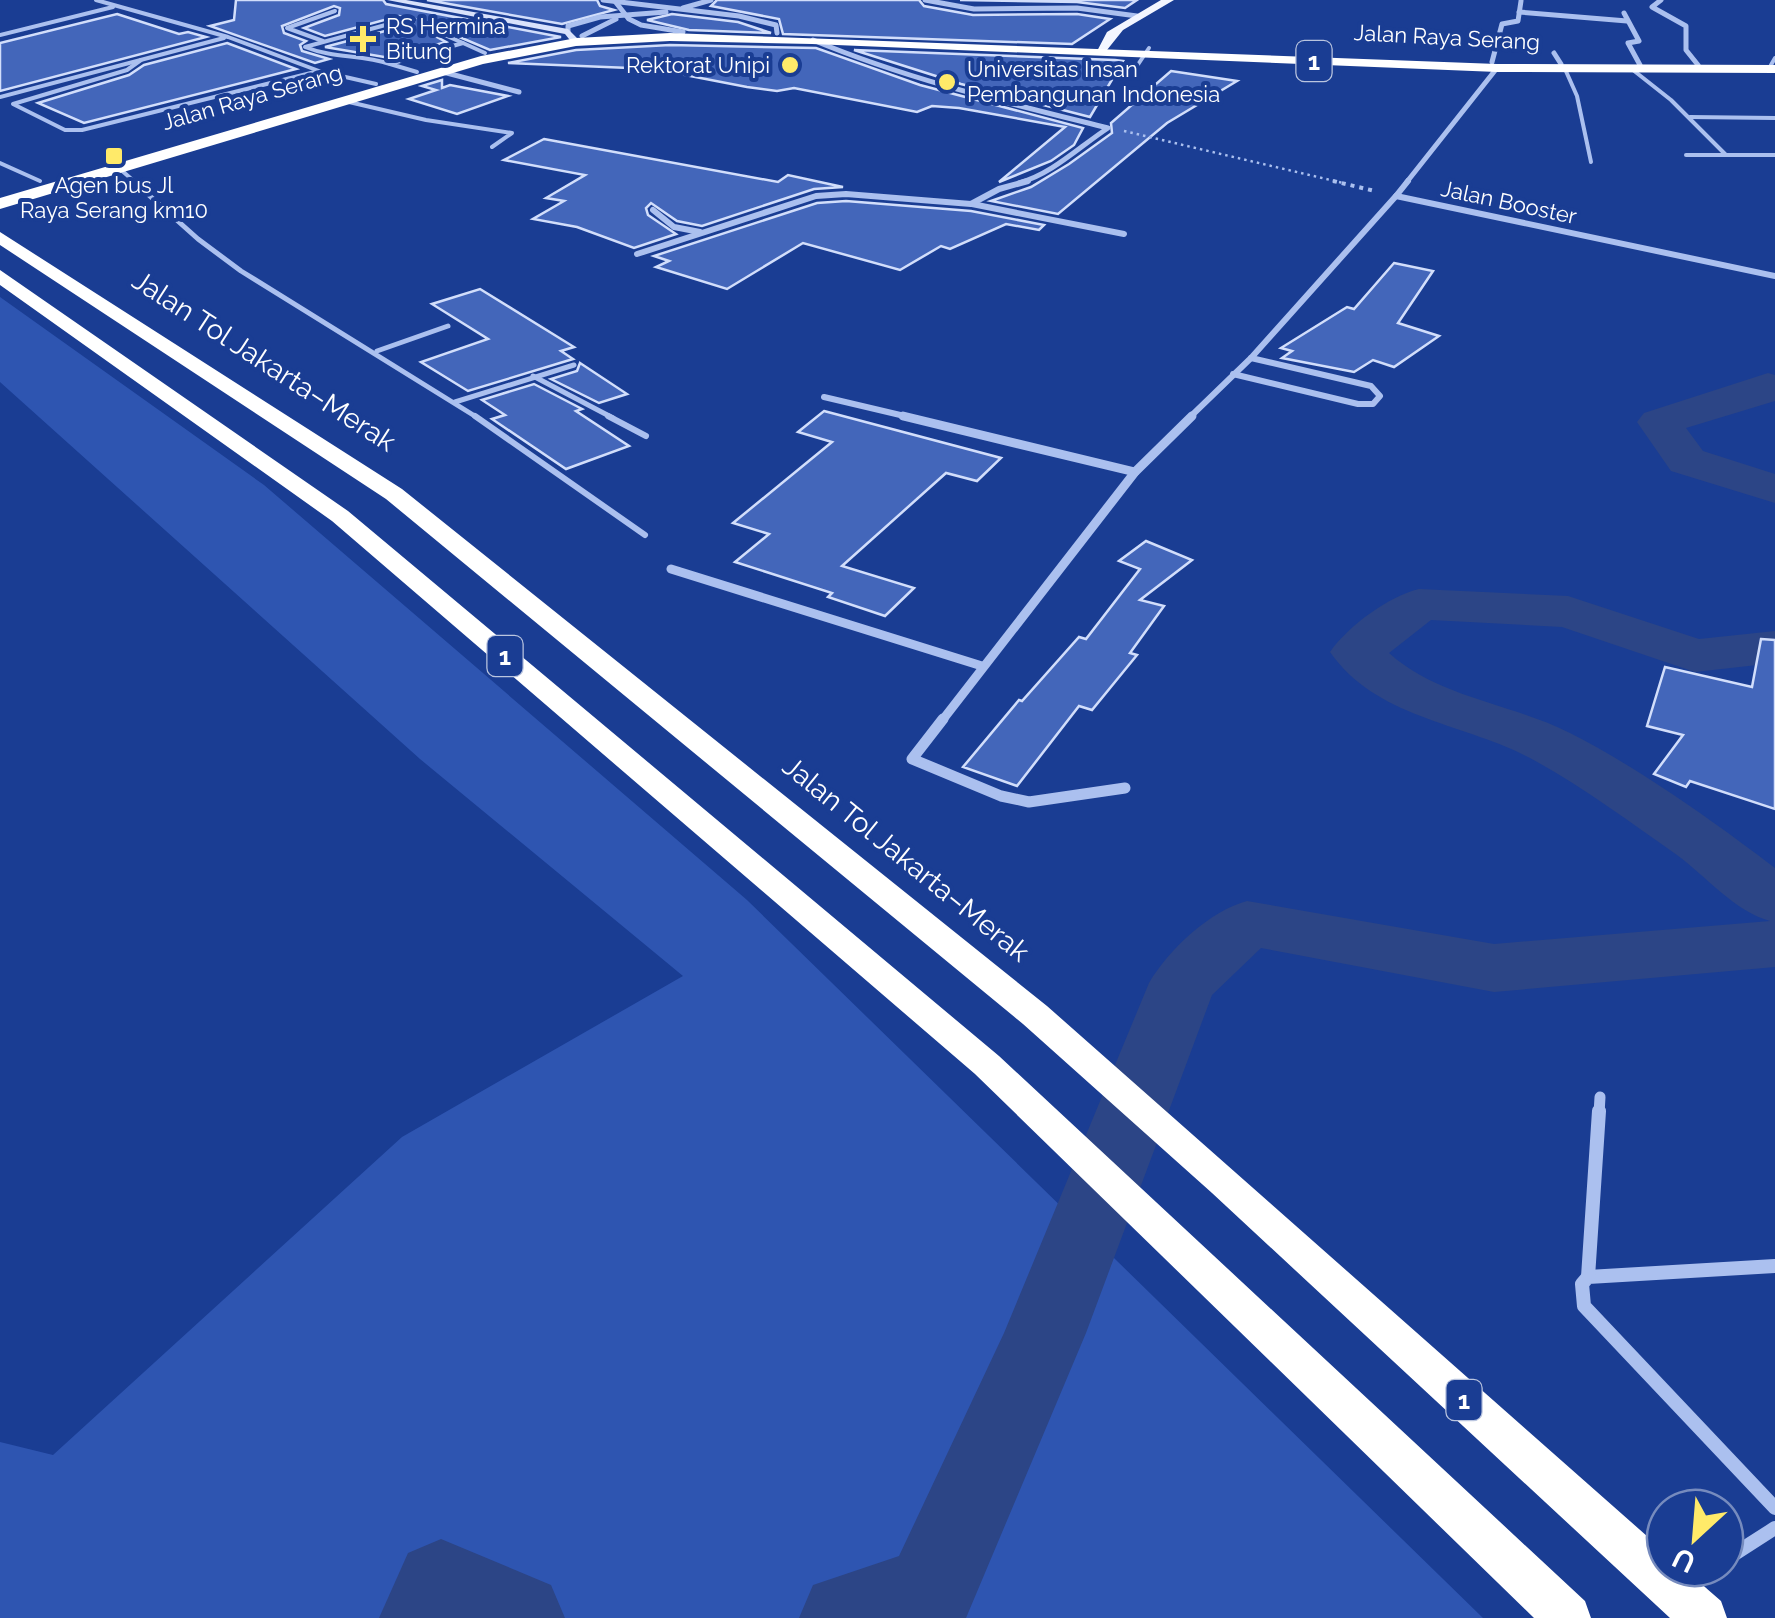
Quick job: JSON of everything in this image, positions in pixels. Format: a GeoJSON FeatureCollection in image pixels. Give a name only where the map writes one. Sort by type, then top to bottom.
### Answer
{"type":"FeatureCollection","features":[{"type":"Feature","properties":{"kind":"highway","name":"Jalan Raya Serang"},"geometry":{"type":"LineString","coordinates":[[0,204],[416,72],[485,52],[574,36],[777,33],[1493,68],[1560,62],[1637,67],[1774,64]]}},
{"type":"Feature","properties":{"kind":"highway","name":"Jalan Raya Serang"},"geometry":{"type":"LineString","coordinates":[[0,193],[127,164],[574,36],[1100,48]]}},
{"type":"Feature","properties":{"kind":"highway","name":"Jalan Raya Serang"},"geometry":{"type":"LineString","coordinates":[[1148,52],[1493,68]]}},
{"type":"Feature","properties":{"kind":"highway","name":"Jalan Raya Serang"},"geometry":{"type":"LineString","coordinates":[[1637,67],[1774,64]]}},
{"type":"Feature","properties":{"kind":"highway"},"geometry":{"type":"LineString","coordinates":[[0,234],[127,164]]}},
{"type":"Feature","properties":{"kind":"highway","name":"Jalan Tol Jakarta–Merak"},"geometry":{"type":"LineString","coordinates":[[0,234],[394,494],[1034,1015],[1225,1182],[1704,1618]]}},
{"type":"Feature","properties":{"kind":"highway","name":"1"},"geometry":{"type":"LineString","coordinates":[[0,276],[340,516],[988,1065],[1568,1618]]}},
{"type":"Feature","properties":{"kind":"main road"},"geometry":{"type":"LineString","coordinates":[[1100,48],[1137,16],[1170,0]]}},
{"type":"Feature","properties":{"kind":"street"},"geometry":{"type":"LineString","coordinates":[[392,0],[574,36],[616,19],[619,10]]}},
{"type":"Feature","properties":{"kind":"street"},"geometry":{"type":"LineString","coordinates":[[603,0],[672,12],[740,16],[776,25],[777,33]]}},
{"type":"Feature","properties":{"kind":"street"},"geometry":{"type":"LineString","coordinates":[[614,0],[619,10],[640,25],[682,32]]}},
{"type":"Feature","properties":{"kind":"street"},"geometry":{"type":"LineString","coordinates":[[574,36],[568,26],[600,17],[672,12],[710,0]]}},
{"type":"Feature","properties":{"kind":"street"},"geometry":{"type":"LineString","coordinates":[[925,0],[964,8],[1038,13],[1062,8],[1137,16]]}},
{"type":"Feature","properties":{"kind":"street"},"geometry":{"type":"LineString","coordinates":[[979,7],[991,0]]}},
{"type":"Feature","properties":{"kind":"street"},"geometry":{"type":"LineString","coordinates":[[1661,0],[1652,7],[1686,26],[1686,50],[1698,65]]}},
{"type":"Feature","properties":{"kind":"street"},"geometry":{"type":"LineString","coordinates":[[1520,2],[1519,12],[1627,22]]}},
{"type":"Feature","properties":{"kind":"street","name":"Jalan Booster"},"geometry":{"type":"LineString","coordinates":[[1519,12],[1518,21],[1502,24],[1493,68],[1396,196],[1775,276]]}},
{"type":"Feature","properties":{"kind":"street"},"geometry":{"type":"LineString","coordinates":[[1624,13],[1639,40],[1628,43],[1637,67]]}},
{"type":"Feature","properties":{"kind":"street"},"geometry":{"type":"LineString","coordinates":[[812,40],[842,54],[970,94],[1108,128]]}},
{"type":"Feature","properties":{"kind":"street"},"geometry":{"type":"LineString","coordinates":[[443,72],[519,92]]}},
{"type":"Feature","properties":{"kind":"street"},"geometry":{"type":"LineString","coordinates":[[971,204],[999,189],[1045,176],[1056,163],[1108,128]]}},
{"type":"Feature","properties":{"kind":"street"},"geometry":{"type":"LineString","coordinates":[[637,254],[826,195],[971,204],[1124,234]]}},
{"type":"Feature","properties":{"kind":"street"},"geometry":{"type":"LineString","coordinates":[[1125,788],[1029,802],[1001,796],[915,762],[915,753],[1135,472],[1251,358],[1396,196]]}},
{"type":"Feature","properties":{"kind":"street"},"geometry":{"type":"LineString","coordinates":[[653,210],[674,227],[706,232]]}},
{"type":"Feature","properties":{"kind":"street"},"geometry":{"type":"LineString","coordinates":[[1233,374],[1358,404],[1373,404],[1380,396],[1371,386],[1251,358]]}},
{"type":"Feature","properties":{"kind":"street"},"geometry":{"type":"LineString","coordinates":[[824,397],[1135,472]]}},
{"type":"Feature","properties":{"kind":"street"},"geometry":{"type":"LineString","coordinates":[[671,569],[982,666]]}},
{"type":"Feature","properties":{"kind":"street"},"geometry":{"type":"LineString","coordinates":[[1600,1097],[1588,1277],[1582,1284],[1584,1306],[1775,1508]]}},
{"type":"Feature","properties":{"kind":"street"},"geometry":{"type":"LineString","coordinates":[[1588,1277],[1775,1266]]}},
{"type":"Feature","properties":{"kind":"street"},"geometry":{"type":"LineString","coordinates":[[1745,1547],[1775,1528]]}},
{"type":"Feature","properties":{"kind":"lane"},"geometry":{"type":"LineString","coordinates":[[96,0],[228,37],[320,72],[376,84]]}},
{"type":"Feature","properties":{"kind":"lane"},"geometry":{"type":"LineString","coordinates":[[0,35],[117,6]]}},
{"type":"Feature","properties":{"kind":"lane"},"geometry":{"type":"LineString","coordinates":[[323,40],[287,28],[336,12]]}},
{"type":"Feature","properties":{"kind":"lane"},"geometry":{"type":"LineString","coordinates":[[411,22],[400,21],[305,46],[335,58],[358,54],[416,72]]}},
{"type":"Feature","properties":{"kind":"lane"},"geometry":{"type":"LineString","coordinates":[[440,33],[485,52]]}},
{"type":"Feature","properties":{"kind":"lane"},"geometry":{"type":"LineString","coordinates":[[0,98],[228,37]]}},
{"type":"Feature","properties":{"kind":"lane"},"geometry":{"type":"LineString","coordinates":[[390,64],[463,43]]}},
{"type":"Feature","properties":{"kind":"lane"},"geometry":{"type":"LineString","coordinates":[[1131,76],[1148,52]]}},
{"type":"Feature","properties":{"kind":"lane"},"geometry":{"type":"LineString","coordinates":[[141,60],[127,70],[13,104],[73,131],[320,72]]}},
{"type":"Feature","properties":{"kind":"lane","name":"Jalan Raya Serang"},"geometry":{"type":"LineString","coordinates":[[1560,62],[1577,96],[1591,162]]}},
{"type":"Feature","properties":{"kind":"lane"},"geometry":{"type":"LineString","coordinates":[[1637,67],[1726,155]]}},
{"type":"Feature","properties":{"kind":"lane"},"geometry":{"type":"LineString","coordinates":[[349,102],[426,120],[512,132],[492,147]]}},
{"type":"Feature","properties":{"kind":"lane"},"geometry":{"type":"LineString","coordinates":[[1688,118],[1775,118]]}},
{"type":"Feature","properties":{"kind":"lane"},"geometry":{"type":"LineString","coordinates":[[1686,155],[1775,155]]}},
{"type":"Feature","properties":{"kind":"lane"},"geometry":{"type":"LineString","coordinates":[[0,163],[40,181]]}},
{"type":"Feature","properties":{"kind":"lane"},"geometry":{"type":"LineString","coordinates":[[127,164],[198,239],[242,271],[456,402],[645,535]]}},
{"type":"Feature","properties":{"kind":"lane"},"geometry":{"type":"LineString","coordinates":[[377,351],[448,326]]}},
{"type":"Feature","properties":{"kind":"lane"},"geometry":{"type":"LineString","coordinates":[[456,402],[574,365]]}},
{"type":"Feature","properties":{"kind":"lane"},"geometry":{"type":"LineString","coordinates":[[533,376],[646,436]]}},
{"type":"Feature","properties":{"kind":"path"},"geometry":{"type":"LineString","coordinates":[[1108,128],[1396,196]]}},
{"type":"Feature","properties":{"kind":"shaded area"},"geometry":{"type":"Polygon","coordinates":[[[0,297],[264,485],[747,900],[1483,1618],[0,1618],[0,1442],[53,1455],[402,1137],[683,976],[420,759],[0,382],[0,297]]]}},
{"type":"Feature","properties":{"kind":"building"},"geometry":{"type":"Polygon","coordinates":[[[236,0],[383,0],[386,4],[561,37],[490,50],[438,28],[435,36],[446,42],[390,58],[325,47],[400,27],[412,28],[415,19],[399,16],[325,36],[304,28],[339,15],[340,8],[334,6],[282,26],[284,33],[306,41],[300,45],[302,51],[329,59],[315,63],[210,26],[234,20],[236,0]]]}},
{"type":"Feature","properties":{"kind":"building"},"geometry":{"type":"Polygon","coordinates":[[[427,0],[597,0],[600,6],[614,10],[562,24],[427,0]]]}},
{"type":"Feature","properties":{"kind":"building"},"geometry":{"type":"Polygon","coordinates":[[[717,0],[919,0],[924,6],[973,15],[1077,14],[1110,19],[1072,44],[783,34],[779,19],[711,6],[717,0]]]}},
{"type":"Feature","properties":{"kind":"building"},"geometry":{"type":"Polygon","coordinates":[[[960,0],[1137,0],[1125,8],[1077,2],[960,0]]]}},
{"type":"Feature","properties":{"kind":"building"},"geometry":{"type":"Polygon","coordinates":[[[117,14],[179,34],[206,37],[0,91],[0,43],[117,14]]]}},
{"type":"Feature","properties":{"kind":"building"},"geometry":{"type":"Polygon","coordinates":[[[672,14],[738,22],[771,33],[689,30],[647,20],[672,14]]]}},
{"type":"Feature","properties":{"kind":"building"},"geometry":{"type":"Polygon","coordinates":[[[227,43],[296,69],[84,123],[38,103],[129,75],[144,65],[227,43]]]}},
{"type":"Feature","properties":{"kind":"building"},"geometry":{"type":"Polygon","coordinates":[[[670,45],[816,48],[920,85],[1083,128],[1074,145],[1051,161],[999,182],[1065,127],[959,108],[932,106],[917,112],[794,88],[777,91],[747,87],[654,69],[508,63],[576,50],[670,45]]]}},
{"type":"Feature","properties":{"kind":"building"},"geometry":{"type":"Polygon","coordinates":[[[854,50],[1123,61],[1090,117],[961,84],[854,50]]]}},
{"type":"Feature","properties":{"kind":"building"},"geometry":{"type":"Polygon","coordinates":[[[1171,71],[1237,81],[1167,123],[1058,214],[991,201],[1031,187],[1112,133],[1111,123],[1171,71]]]}},
{"type":"Feature","properties":{"kind":"building"},"geometry":{"type":"Polygon","coordinates":[[[442,80],[442,88],[450,85],[508,96],[457,114],[409,99],[436,90],[422,86],[442,80]]]}},
{"type":"Feature","properties":{"kind":"building"},"geometry":{"type":"Polygon","coordinates":[[[544,139],[778,182],[788,175],[843,187],[814,189],[702,226],[677,221],[651,203],[646,208],[648,215],[676,234],[634,248],[577,227],[533,219],[564,201],[546,198],[585,175],[504,160],[544,139]]]}},
{"type":"Feature","properties":{"kind":"building"},"geometry":{"type":"Polygon","coordinates":[[[846,201],[971,211],[1044,225],[1039,230],[1006,224],[950,249],[941,246],[900,270],[803,243],[727,289],[656,267],[669,261],[654,256],[817,203],[846,201]]]}},
{"type":"Feature","properties":{"kind":"building"},"geometry":{"type":"Polygon","coordinates":[[[1394,263],[1433,271],[1398,323],[1439,336],[1394,367],[1373,360],[1354,372],[1282,358],[1292,351],[1281,348],[1347,307],[1354,309],[1394,263]]]}},
{"type":"Feature","properties":{"kind":"building"},"geometry":{"type":"Polygon","coordinates":[[[480,289],[574,347],[561,351],[573,359],[468,391],[421,362],[488,339],[432,304],[480,289]]]}},
{"type":"Feature","properties":{"kind":"building"},"geometry":{"type":"Polygon","coordinates":[[[580,363],[627,394],[599,403],[551,379],[577,371],[580,363]]]}},
{"type":"Feature","properties":{"kind":"building"},"geometry":{"type":"Polygon","coordinates":[[[534,384],[582,409],[576,411],[629,446],[566,469],[492,419],[505,415],[482,400],[534,384]]]}},
{"type":"Feature","properties":{"kind":"building"},"geometry":{"type":"Polygon","coordinates":[[[824,411],[1001,458],[977,481],[946,473],[842,566],[914,588],[885,616],[828,597],[832,593],[735,562],[769,534],[733,523],[832,442],[798,432],[824,411]]]}},
{"type":"Feature","properties":{"kind":"building"},"geometry":{"type":"Polygon","coordinates":[[[1146,541],[1192,560],[1140,600],[1164,606],[1130,653],[1137,655],[1092,710],[1079,706],[1017,786],[963,767],[1079,637],[1086,639],[1140,569],[1119,561],[1146,541]]]}},
{"type":"Feature","properties":{"kind":"building"},"geometry":{"type":"Polygon","coordinates":[[[1761,639],[1775,640],[1775,809],[1690,781],[1686,787],[1654,774],[1683,735],[1647,726],[1665,667],[1752,687],[1761,639]]]}},
{"type":"Feature","properties":{"kind":"waterway"},"geometry":{"type":"LineString","coordinates":[[1775,388],[1768,386],[1659,422],[1687,461],[1775,489]]}},
{"type":"Feature","properties":{"kind":"waterway"},"geometry":{"type":"LineString","coordinates":[[1775,647],[1695,656],[1568,612],[1419,604],[1357,652],[1394,686],[1549,745],[1700,842],[1775,901]]}},
{"type":"Feature","properties":{"kind":"waterway"},"geometry":{"type":"LineString","coordinates":[[846,1618],[930,1593],[1045,1333],[1183,983],[1247,923],[1494,968],[1775,944]]}},
{"type":"Feature","properties":{"kind":"waterway"},"geometry":{"type":"LineString","coordinates":[[426,1618],[441,1585],[518,1618]]}},
{"type":"Feature","properties":{"kind":"tunnel"},"geometry":{"type":"LineString","coordinates":[[1693,1595],[1699,1588]]}},
{"type":"Feature","properties":{"kind":"place","name":"RS Hermina Bitung"},"geometry":{"type":"Point","coordinates":[363,39]}},
{"type":"Feature","properties":{"kind":"place","name":"Rektorat Unipi"},"geometry":{"type":"Point","coordinates":[790,65]}},
{"type":"Feature","properties":{"kind":"place","name":"Universitas Insan Pembangunan Indonesia"},"geometry":{"type":"Point","coordinates":[947,82]}},
{"type":"Feature","properties":{"kind":"place","name":"Agen bus Jl Raya Serang km10"},"geometry":{"type":"Point","coordinates":[114,156]}}]}
